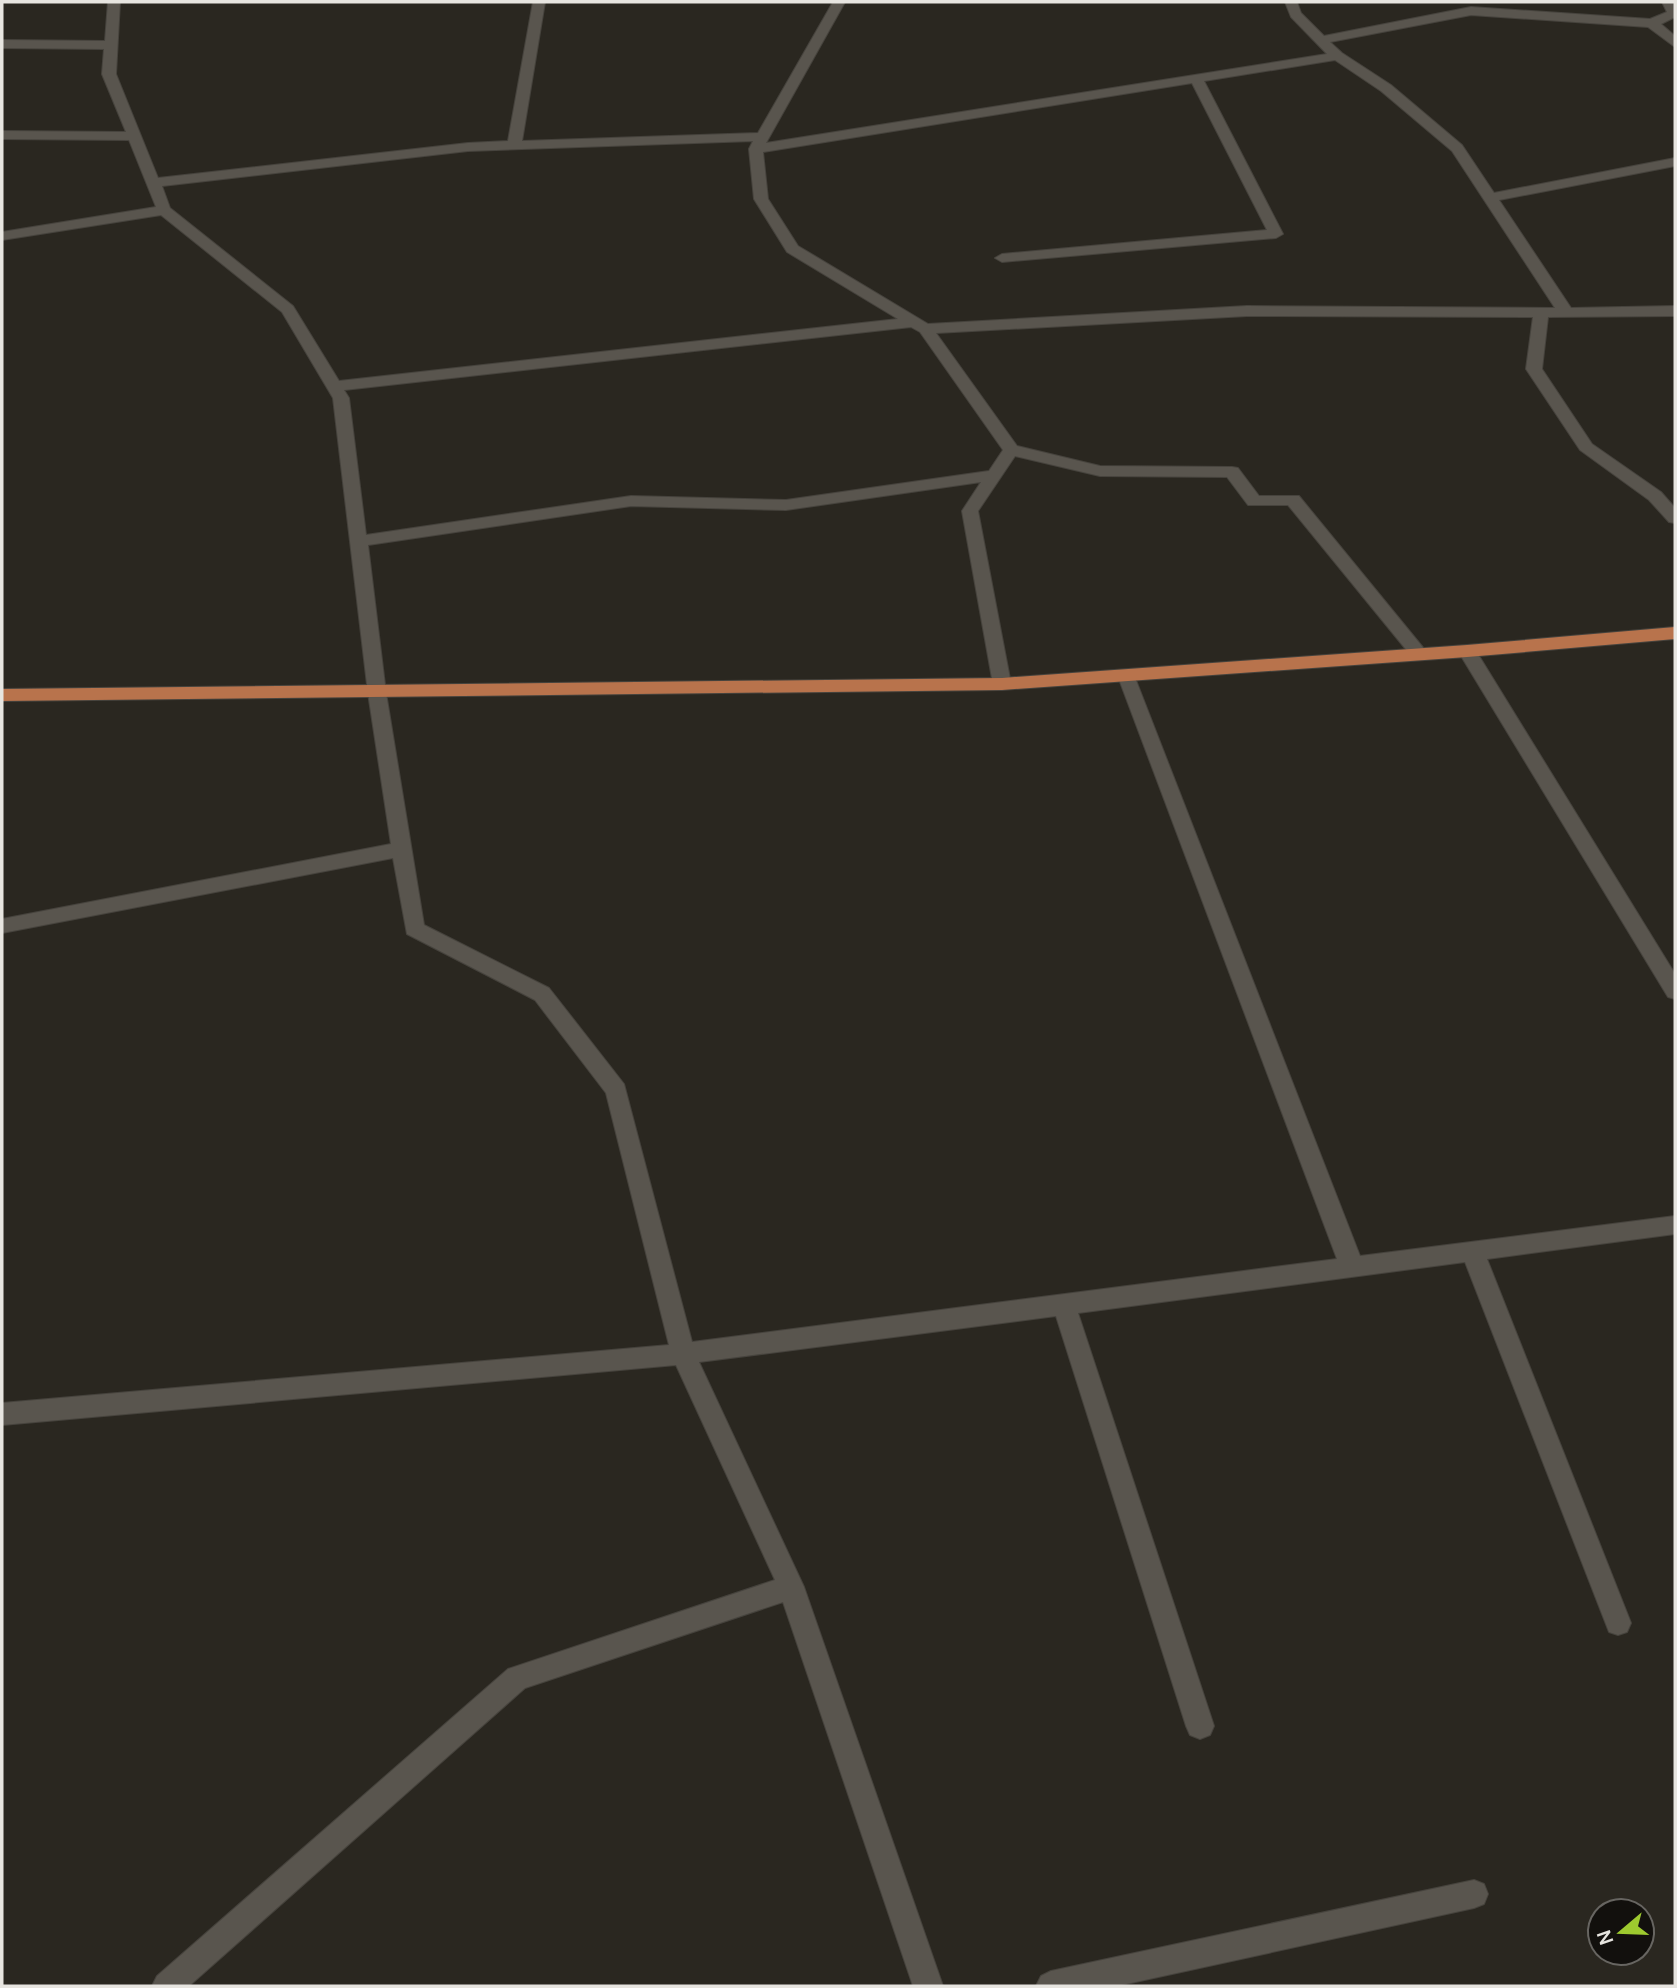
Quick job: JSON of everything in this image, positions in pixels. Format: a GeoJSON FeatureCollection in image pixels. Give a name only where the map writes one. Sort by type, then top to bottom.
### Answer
{"type":"FeatureCollection","features":[{"type":"Feature","properties":{"kind":"main road"},"geometry":{"type":"LineString","coordinates":[[2,695],[377,693],[1002,684],[1467,651],[1675,633]]}},
{"type":"Feature","properties":{"kind":"street"},"geometry":{"type":"LineString","coordinates":[[114,2],[109,74],[164,209],[288,309],[341,398],[377,693],[414,929],[542,994],[616,1090],[683,1354],[791,1587],[929,1986]]}},
{"type":"Feature","properties":{"kind":"street"},"geometry":{"type":"LineString","coordinates":[[514,145],[539,2]]}},
{"type":"Feature","properties":{"kind":"street"},"geometry":{"type":"LineString","coordinates":[[839,2],[759,143],[761,199],[792,249],[920,326],[1011,450],[1100,471],[1232,472],[1254,501],[1293,500],[1419,654]]}},
{"type":"Feature","properties":{"kind":"street"},"geometry":{"type":"LineString","coordinates":[[1291,2],[1295,14],[1337,56],[1386,88],[1457,148],[1566,313]]}},
{"type":"Feature","properties":{"kind":"street"},"geometry":{"type":"LineString","coordinates":[[1652,23],[1672,9]]}},
{"type":"Feature","properties":{"kind":"street"},"geometry":{"type":"LineString","coordinates":[[1321,40],[1472,11],[1652,23],[1675,43]]}},
{"type":"Feature","properties":{"kind":"street"},"geometry":{"type":"LineString","coordinates":[[2,44],[111,45]]}},
{"type":"Feature","properties":{"kind":"street"},"geometry":{"type":"LineString","coordinates":[[154,183],[468,147],[759,143],[1337,56]]}},
{"type":"Feature","properties":{"kind":"street"},"geometry":{"type":"LineString","coordinates":[[1002,258],[1276,234],[1196,78]]}},
{"type":"Feature","properties":{"kind":"street"},"geometry":{"type":"LineString","coordinates":[[2,135],[135,136]]}},
{"type":"Feature","properties":{"kind":"street"},"geometry":{"type":"LineString","coordinates":[[1489,198],[1675,162]]}},
{"type":"Feature","properties":{"kind":"street"},"geometry":{"type":"LineString","coordinates":[[2,236],[164,209]]}},
{"type":"Feature","properties":{"kind":"street"},"geometry":{"type":"LineString","coordinates":[[334,386],[920,326],[1247,311],[1675,311]]}},
{"type":"Feature","properties":{"kind":"street"},"geometry":{"type":"LineString","coordinates":[[1541,313],[1534,369],[1586,447],[1655,496],[1675,518]]}},
{"type":"Feature","properties":{"kind":"street"},"geometry":{"type":"LineString","coordinates":[[1002,684],[970,510],[1011,450]]}},
{"type":"Feature","properties":{"kind":"street"},"geometry":{"type":"LineString","coordinates":[[359,541],[631,501],[786,505],[994,475]]}},
{"type":"Feature","properties":{"kind":"street"},"geometry":{"type":"LineString","coordinates":[[1467,651],[1675,991]]}},
{"type":"Feature","properties":{"kind":"street"},"geometry":{"type":"LineString","coordinates":[[1126,674],[1352,1267]]}},
{"type":"Feature","properties":{"kind":"street"},"geometry":{"type":"LineString","coordinates":[[2,926],[401,849]]}},
{"type":"Feature","properties":{"kind":"street"},"geometry":{"type":"LineString","coordinates":[[2,1414],[683,1354],[1675,1224]]}},
{"type":"Feature","properties":{"kind":"street"},"geometry":{"type":"LineString","coordinates":[[1472,1251],[1618,1623]]}},
{"type":"Feature","properties":{"kind":"street"},"geometry":{"type":"LineString","coordinates":[[1064,1305],[1200,1726]]}},
{"type":"Feature","properties":{"kind":"street"},"geometry":{"type":"LineString","coordinates":[[167,1986],[517,1678],[791,1587]]}},
{"type":"Feature","properties":{"kind":"street"},"geometry":{"type":"LineString","coordinates":[[1051,1986],[1474,1894]]}}]}
